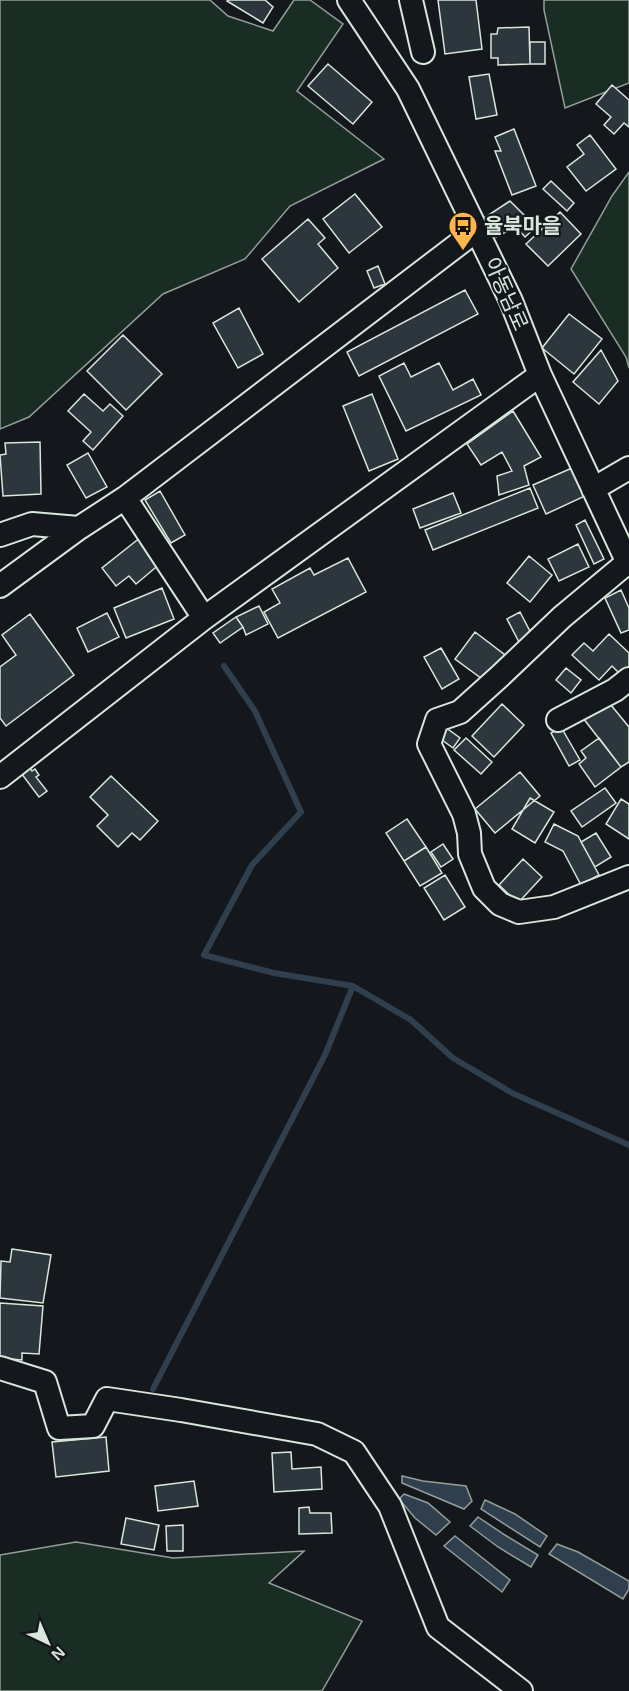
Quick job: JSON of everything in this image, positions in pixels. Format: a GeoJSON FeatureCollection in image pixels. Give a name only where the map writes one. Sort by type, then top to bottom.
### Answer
{"type":"FeatureCollection","features":[{"type":"Feature","properties":{"kind":"street","name":"아동남로"},"geometry":{"type":"LineString","coordinates":[[349,0],[408,89],[511,301],[540,375],[628,564]]}},
{"type":"Feature","properties":{"kind":"street"},"geometry":{"type":"LineString","coordinates":[[411,0],[423,52]]}},
{"type":"Feature","properties":{"kind":"street"},"geometry":{"type":"LineString","coordinates":[[0,586],[124,498],[477,230]]}},
{"type":"Feature","properties":{"kind":"street"},"geometry":{"type":"LineString","coordinates":[[0,777],[204,618],[540,375]]}},
{"type":"Feature","properties":{"kind":"street"},"geometry":{"type":"LineString","coordinates":[[593,489],[629,468]]}},
{"type":"Feature","properties":{"kind":"street"},"geometry":{"type":"LineString","coordinates":[[124,498],[204,618]]}},
{"type":"Feature","properties":{"kind":"street"},"geometry":{"type":"LineString","coordinates":[[0,535],[32,524],[79,528]]}},
{"type":"Feature","properties":{"kind":"street"},"geometry":{"type":"LineString","coordinates":[[628,564],[562,616],[460,712],[436,720],[429,744],[464,814],[469,832],[470,854],[484,888],[500,904],[519,912],[554,907],[629,877]]}},
{"type":"Feature","properties":{"kind":"street"},"geometry":{"type":"LineString","coordinates":[[558,720],[615,690],[629,679]]}},
{"type":"Feature","properties":{"kind":"street"},"geometry":{"type":"LineString","coordinates":[[0,1368],[45,1382],[59,1428],[93,1426],[106,1399],[317,1434],[354,1452],[390,1506],[438,1627],[521,1691]]}},
{"type":"Feature","properties":{"kind":"green space"},"geometry":{"type":"Polygon","coordinates":[[[0,0],[210,0],[228,16],[273,31],[294,0],[310,0],[343,24],[297,91],[384,159],[290,206],[245,259],[163,294],[29,417],[0,429],[0,0]]]}},
{"type":"Feature","properties":{"kind":"green space"},"geometry":{"type":"Polygon","coordinates":[[[544,0],[629,0],[629,83],[565,108],[544,10],[544,0]]]}},
{"type":"Feature","properties":{"kind":"green space"},"geometry":{"type":"Polygon","coordinates":[[[629,172],[629,368],[626,357],[571,269],[612,196],[629,172]]]}},
{"type":"Feature","properties":{"kind":"green space"},"geometry":{"type":"Polygon","coordinates":[[[76,1542],[173,1558],[304,1551],[269,1583],[362,1621],[322,1691],[0,1691],[0,1555],[76,1542]]]}},
{"type":"Feature","properties":{"kind":"water"},"geometry":{"type":"Polygon","coordinates":[[[402,1476],[466,1486],[472,1501],[464,1509],[402,1483],[402,1476]]]}},
{"type":"Feature","properties":{"kind":"water"},"geometry":{"type":"Polygon","coordinates":[[[404,1494],[428,1503],[450,1522],[436,1535],[415,1518],[399,1499],[404,1494]]]}},
{"type":"Feature","properties":{"kind":"water"},"geometry":{"type":"Polygon","coordinates":[[[485,1500],[515,1514],[547,1536],[540,1547],[481,1509],[485,1500]]]}},
{"type":"Feature","properties":{"kind":"water"},"geometry":{"type":"Polygon","coordinates":[[[478,1517],[538,1555],[531,1567],[498,1547],[470,1526],[478,1517]]]}},
{"type":"Feature","properties":{"kind":"water"},"geometry":{"type":"Polygon","coordinates":[[[455,1536],[510,1580],[502,1592],[444,1546],[455,1536]]]}},
{"type":"Feature","properties":{"kind":"water"},"geometry":{"type":"Polygon","coordinates":[[[557,1544],[578,1552],[629,1581],[629,1589],[623,1599],[549,1554],[557,1544]]]}},
{"type":"Feature","properties":{"kind":"building"},"geometry":{"type":"Polygon","coordinates":[[[228,0],[265,0],[273,7],[263,23],[228,0]]]}},
{"type":"Feature","properties":{"kind":"building"},"geometry":{"type":"Polygon","coordinates":[[[438,0],[476,0],[482,49],[445,54],[438,0]]]}},
{"type":"Feature","properties":{"kind":"building"},"geometry":{"type":"Polygon","coordinates":[[[529,27],[530,64],[498,65],[498,58],[491,58],[491,34],[497,34],[498,28],[529,27]]]}},
{"type":"Feature","properties":{"kind":"building"},"geometry":{"type":"Polygon","coordinates":[[[530,42],[545,42],[545,64],[530,64],[530,42]]]}},
{"type":"Feature","properties":{"kind":"building"},"geometry":{"type":"Polygon","coordinates":[[[328,64],[372,102],[353,124],[308,86],[328,64]]]}},
{"type":"Feature","properties":{"kind":"building"},"geometry":{"type":"Polygon","coordinates":[[[489,74],[497,115],[476,119],[469,77],[489,74]]]}},
{"type":"Feature","properties":{"kind":"building"},"geometry":{"type":"Polygon","coordinates":[[[612,85],[629,100],[629,127],[624,123],[614,134],[604,125],[611,117],[596,104],[612,85]]]}},
{"type":"Feature","properties":{"kind":"building"},"geometry":{"type":"Polygon","coordinates":[[[514,129],[536,186],[512,195],[495,151],[501,151],[495,137],[514,129]]]}},
{"type":"Feature","properties":{"kind":"building"},"geometry":{"type":"Polygon","coordinates":[[[590,135],[616,169],[586,191],[567,167],[584,154],[577,145],[590,135]]]}},
{"type":"Feature","properties":{"kind":"building"},"geometry":{"type":"Polygon","coordinates":[[[551,181],[574,203],[567,211],[543,189],[551,181]]]}},
{"type":"Feature","properties":{"kind":"building"},"geometry":{"type":"Polygon","coordinates":[[[355,194],[382,227],[349,253],[323,219],[355,194]]]}},
{"type":"Feature","properties":{"kind":"building"},"geometry":{"type":"Polygon","coordinates":[[[510,201],[536,227],[525,237],[516,227],[496,237],[484,218],[510,201]]]}},
{"type":"Feature","properties":{"kind":"building"},"geometry":{"type":"Polygon","coordinates":[[[560,212],[581,234],[548,266],[526,244],[560,212]]]}},
{"type":"Feature","properties":{"kind":"building"},"geometry":{"type":"Polygon","coordinates":[[[308,219],[325,238],[318,244],[338,268],[299,302],[262,259],[308,219]]]}},
{"type":"Feature","properties":{"kind":"building"},"geometry":{"type":"Polygon","coordinates":[[[378,266],[385,284],[374,288],[367,271],[378,266]]]}},
{"type":"Feature","properties":{"kind":"building"},"geometry":{"type":"Polygon","coordinates":[[[465,290],[478,314],[359,376],[347,352],[465,290]]]}},
{"type":"Feature","properties":{"kind":"building"},"geometry":{"type":"Polygon","coordinates":[[[239,308],[263,354],[238,368],[213,323],[239,308]]]}},
{"type":"Feature","properties":{"kind":"building"},"geometry":{"type":"Polygon","coordinates":[[[569,314],[602,339],[574,374],[542,348],[569,314]]]}},
{"type":"Feature","properties":{"kind":"building"},"geometry":{"type":"Polygon","coordinates":[[[123,335],[162,374],[126,410],[87,371],[123,335]]]}},
{"type":"Feature","properties":{"kind":"building"},"geometry":{"type":"Polygon","coordinates":[[[601,350],[618,381],[599,404],[573,382],[601,350]]]}},
{"type":"Feature","properties":{"kind":"building"},"geometry":{"type":"Polygon","coordinates":[[[404,363],[411,377],[439,363],[453,390],[473,379],[481,395],[406,431],[379,376],[404,363]]]}},
{"type":"Feature","properties":{"kind":"building"},"geometry":{"type":"Polygon","coordinates":[[[84,394],[103,411],[110,404],[123,416],[93,450],[83,441],[91,432],[68,411],[84,394]]]}},
{"type":"Feature","properties":{"kind":"building"},"geometry":{"type":"Polygon","coordinates":[[[372,394],[398,459],[369,471],[343,406],[372,394]]]}},
{"type":"Feature","properties":{"kind":"building"},"geometry":{"type":"Polygon","coordinates":[[[513,411],[541,457],[524,466],[529,485],[499,495],[497,476],[512,471],[502,452],[481,465],[467,444],[513,411]]]}},
{"type":"Feature","properties":{"kind":"building"},"geometry":{"type":"Polygon","coordinates":[[[40,442],[41,494],[3,496],[0,455],[6,454],[5,443],[40,442]]]}},
{"type":"Feature","properties":{"kind":"building"},"geometry":{"type":"Polygon","coordinates":[[[88,453],[107,487],[86,498],[67,465],[88,453]]]}},
{"type":"Feature","properties":{"kind":"building"},"geometry":{"type":"Polygon","coordinates":[[[572,468],[585,496],[546,514],[533,485],[572,468]]]}},
{"type":"Feature","properties":{"kind":"building"},"geometry":{"type":"Polygon","coordinates":[[[530,488],[538,508],[433,550],[425,530],[530,488]]]}},
{"type":"Feature","properties":{"kind":"building"},"geometry":{"type":"Polygon","coordinates":[[[160,491],[185,535],[171,543],[145,500],[160,491]]]}},
{"type":"Feature","properties":{"kind":"building"},"geometry":{"type":"Polygon","coordinates":[[[453,493],[461,513],[420,528],[413,509],[453,493]]]}},
{"type":"Feature","properties":{"kind":"building"},"geometry":{"type":"Polygon","coordinates":[[[585,520],[604,559],[594,564],[576,525],[585,520]]]}},
{"type":"Feature","properties":{"kind":"building"},"geometry":{"type":"Polygon","coordinates":[[[141,537],[161,563],[136,584],[129,576],[116,586],[102,568],[141,537]]]}},
{"type":"Feature","properties":{"kind":"building"},"geometry":{"type":"Polygon","coordinates":[[[578,544],[589,567],[559,581],[548,559],[578,544]]]}},
{"type":"Feature","properties":{"kind":"building"},"geometry":{"type":"Polygon","coordinates":[[[529,556],[552,575],[530,602],[507,583],[529,556]]]}},
{"type":"Feature","properties":{"kind":"building"},"geometry":{"type":"Polygon","coordinates":[[[348,558],[366,592],[278,638],[264,612],[280,603],[272,589],[310,568],[314,575],[348,558]]]}},
{"type":"Feature","properties":{"kind":"building"},"geometry":{"type":"Polygon","coordinates":[[[162,588],[174,619],[126,638],[114,608],[162,588]]]}},
{"type":"Feature","properties":{"kind":"building"},"geometry":{"type":"Polygon","coordinates":[[[621,590],[629,608],[629,630],[621,633],[605,598],[621,590]]]}},
{"type":"Feature","properties":{"kind":"building"},"geometry":{"type":"Polygon","coordinates":[[[259,606],[268,624],[246,635],[236,617],[259,606]]]}},
{"type":"Feature","properties":{"kind":"building"},"geometry":{"type":"Polygon","coordinates":[[[520,612],[533,637],[520,644],[507,619],[520,612]]]}},
{"type":"Feature","properties":{"kind":"building"},"geometry":{"type":"Polygon","coordinates":[[[107,613],[119,637],[88,652],[77,628],[107,613]]]}},
{"type":"Feature","properties":{"kind":"building"},"geometry":{"type":"Polygon","coordinates":[[[30,614],[74,675],[6,726],[0,718],[0,667],[16,655],[2,635],[30,614]]]}},
{"type":"Feature","properties":{"kind":"building"},"geometry":{"type":"Polygon","coordinates":[[[236,617],[243,627],[220,643],[213,633],[236,617]]]}},
{"type":"Feature","properties":{"kind":"building"},"geometry":{"type":"Polygon","coordinates":[[[475,632],[505,655],[485,681],[455,659],[475,632]]]}},
{"type":"Feature","properties":{"kind":"building"},"geometry":{"type":"Polygon","coordinates":[[[609,634],[629,653],[629,666],[621,675],[612,666],[599,680],[572,655],[584,643],[593,651],[609,634]]]}},
{"type":"Feature","properties":{"kind":"building"},"geometry":{"type":"Polygon","coordinates":[[[441,648],[459,679],[442,689],[424,657],[441,648]]]}},
{"type":"Feature","properties":{"kind":"building"},"geometry":{"type":"Polygon","coordinates":[[[566,668],[581,680],[571,693],[556,680],[566,668]]]}},
{"type":"Feature","properties":{"kind":"building"},"geometry":{"type":"Polygon","coordinates":[[[606,699],[629,727],[629,762],[621,767],[583,718],[606,699]]]}},
{"type":"Feature","properties":{"kind":"building"},"geometry":{"type":"Polygon","coordinates":[[[502,704],[524,725],[494,757],[472,736],[502,704]]]}},
{"type":"Feature","properties":{"kind":"building"},"geometry":{"type":"Polygon","coordinates":[[[445,727],[460,738],[453,748],[438,737],[445,727]]]}},
{"type":"Feature","properties":{"kind":"building"},"geometry":{"type":"Polygon","coordinates":[[[561,727],[580,760],[569,766],[551,733],[561,727]]]}},
{"type":"Feature","properties":{"kind":"building"},"geometry":{"type":"Polygon","coordinates":[[[466,738],[492,762],[481,774],[454,750],[466,738]]]}},
{"type":"Feature","properties":{"kind":"building"},"geometry":{"type":"Polygon","coordinates":[[[599,738],[621,767],[595,787],[579,764],[586,758],[581,751],[599,738]]]}},
{"type":"Feature","properties":{"kind":"building"},"geometry":{"type":"Polygon","coordinates":[[[29,767],[32,771],[35,769],[39,775],[36,777],[47,791],[39,797],[21,773],[29,767]]]}},
{"type":"Feature","properties":{"kind":"building"},"geometry":{"type":"Polygon","coordinates":[[[520,772],[540,796],[495,833],[475,809],[520,772]]]}},
{"type":"Feature","properties":{"kind":"building"},"geometry":{"type":"Polygon","coordinates":[[[111,776],[158,821],[140,840],[132,833],[118,847],[97,826],[108,815],[90,797],[111,776]]]}},
{"type":"Feature","properties":{"kind":"building"},"geometry":{"type":"Polygon","coordinates":[[[605,788],[616,803],[582,827],[571,811],[605,788]]]}},
{"type":"Feature","properties":{"kind":"building"},"geometry":{"type":"Polygon","coordinates":[[[530,798],[554,812],[535,843],[512,829],[530,798]]]}},
{"type":"Feature","properties":{"kind":"building"},"geometry":{"type":"Polygon","coordinates":[[[621,799],[629,804],[629,839],[606,824],[621,799]]]}},
{"type":"Feature","properties":{"kind":"building"},"geometry":{"type":"Polygon","coordinates":[[[407,819],[426,847],[404,861],[386,833],[407,819]]]}},
{"type":"Feature","properties":{"kind":"building"},"geometry":{"type":"Polygon","coordinates":[[[554,824],[578,836],[599,875],[581,885],[563,851],[545,842],[554,824]]]}},
{"type":"Feature","properties":{"kind":"building"},"geometry":{"type":"Polygon","coordinates":[[[596,833],[611,857],[595,867],[581,842],[596,833]]]}},
{"type":"Feature","properties":{"kind":"building"},"geometry":{"type":"Polygon","coordinates":[[[443,844],[453,859],[441,867],[431,852],[443,844]]]}},
{"type":"Feature","properties":{"kind":"building"},"geometry":{"type":"Polygon","coordinates":[[[426,847],[442,873],[420,886],[404,861],[426,847]]]}},
{"type":"Feature","properties":{"kind":"building"},"geometry":{"type":"Polygon","coordinates":[[[523,859],[542,877],[518,903],[499,885],[523,859]]]}},
{"type":"Feature","properties":{"kind":"building"},"geometry":{"type":"Polygon","coordinates":[[[445,875],[465,907],[444,920],[424,888],[445,875]]]}},
{"type":"Feature","properties":{"kind":"building"},"geometry":{"type":"Polygon","coordinates":[[[12,1249],[51,1255],[43,1303],[0,1298],[1,1261],[10,1262],[12,1249]]]}},
{"type":"Feature","properties":{"kind":"building"},"geometry":{"type":"Polygon","coordinates":[[[0,1303],[43,1306],[39,1354],[22,1353],[22,1360],[0,1358],[0,1303]]]}},
{"type":"Feature","properties":{"kind":"building"},"geometry":{"type":"Polygon","coordinates":[[[106,1437],[109,1471],[56,1477],[52,1442],[106,1437]]]}},
{"type":"Feature","properties":{"kind":"building"},"geometry":{"type":"Polygon","coordinates":[[[291,1452],[292,1469],[321,1467],[322,1489],[274,1492],[272,1453],[291,1452]]]}},
{"type":"Feature","properties":{"kind":"building"},"geometry":{"type":"Polygon","coordinates":[[[194,1481],[198,1506],[158,1511],[155,1486],[194,1481]]]}},
{"type":"Feature","properties":{"kind":"building"},"geometry":{"type":"Polygon","coordinates":[[[309,1507],[310,1513],[331,1513],[332,1533],[299,1534],[299,1508],[309,1507]]]}},
{"type":"Feature","properties":{"kind":"building"},"geometry":{"type":"Polygon","coordinates":[[[126,1518],[159,1525],[154,1550],[121,1544],[126,1518]]]}},
{"type":"Feature","properties":{"kind":"building"},"geometry":{"type":"Polygon","coordinates":[[[183,1525],[183,1551],[167,1551],[166,1526],[183,1525]]]}},
{"type":"Feature","properties":{"kind":"waterway"},"geometry":{"type":"LineString","coordinates":[[224,666],[255,711],[301,812],[252,865],[204,955],[274,973],[353,986],[411,1020],[453,1058],[512,1093],[629,1145]]}},
{"type":"Feature","properties":{"kind":"waterway"},"geometry":{"type":"LineString","coordinates":[[153,1389],[325,1055],[353,986]]}},
{"type":"Feature","properties":{"kind":"place","name":"율북마을"},"geometry":{"type":"Point","coordinates":[463,252]}}]}
